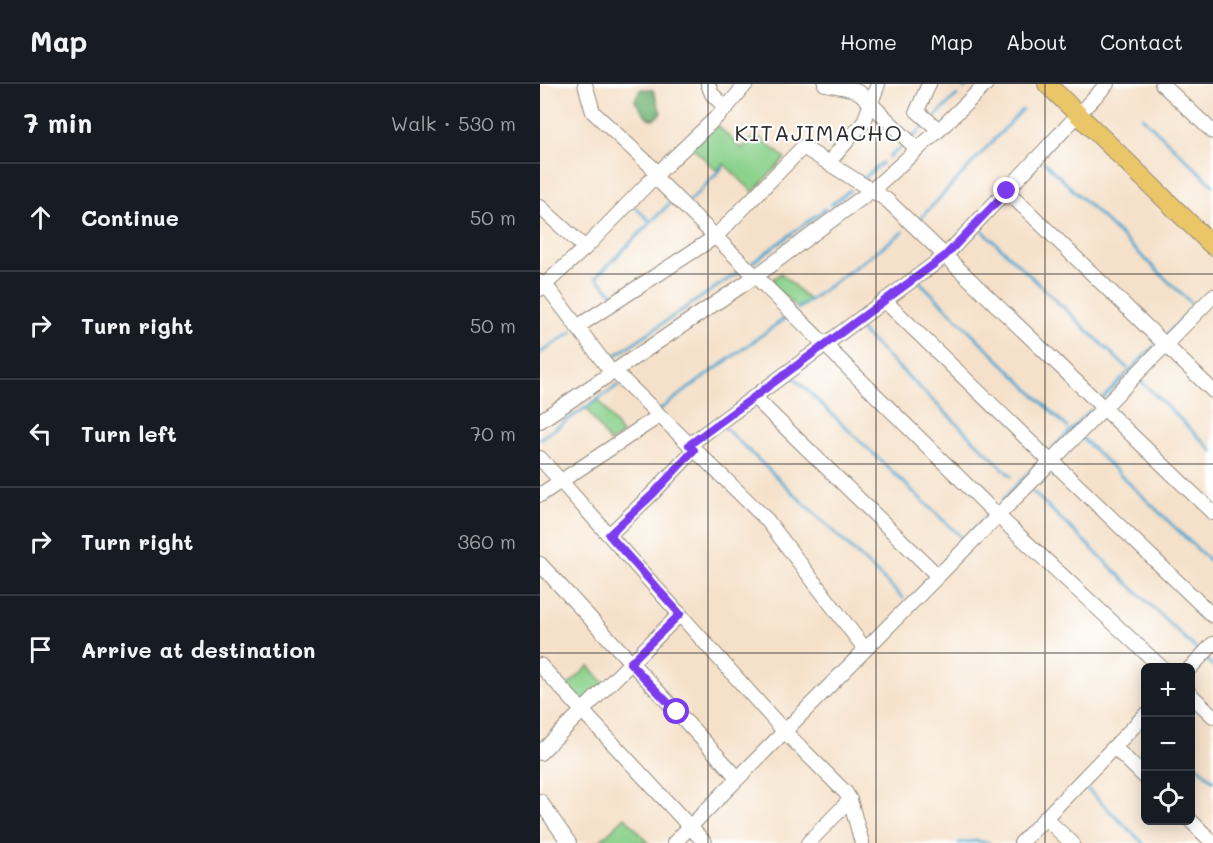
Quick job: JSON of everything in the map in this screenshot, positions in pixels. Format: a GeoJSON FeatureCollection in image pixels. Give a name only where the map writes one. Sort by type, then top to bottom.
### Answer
{"type":"FeatureCollection","features":[{"type":"Feature","properties":{"kind":"main road"},"geometry":{"type":"LineString","coordinates":[[1047,84],[1213,246]]}},
{"type":"Feature","properties":{"kind":"street"},"geometry":{"type":"LineString","coordinates":[[585,84],[593,112],[653,168],[659,181],[998,516],[1157,663]]}},
{"type":"Feature","properties":{"kind":"street"},"geometry":{"type":"LineString","coordinates":[[708,84],[712,94],[726,108]]}},
{"type":"Feature","properties":{"kind":"street"},"geometry":{"type":"LineString","coordinates":[[746,84],[726,108],[585,248],[541,286],[551,292],[613,372],[767,520],[865,650]]}},
{"type":"Feature","properties":{"kind":"street"},"geometry":{"type":"LineString","coordinates":[[825,84],[849,86],[860,93],[917,149]]}},
{"type":"Feature","properties":{"kind":"street"},"geometry":{"type":"LineString","coordinates":[[828,163],[864,122],[878,84]]}},
{"type":"Feature","properties":{"kind":"street"},"geometry":{"type":"LineString","coordinates":[[929,84],[917,111],[939,130]]}},
{"type":"Feature","properties":{"kind":"street"},"geometry":{"type":"LineString","coordinates":[[540,421],[756,276],[871,191],[986,84]]}},
{"type":"Feature","properties":{"kind":"street"},"geometry":{"type":"LineString","coordinates":[[609,535],[653,494],[691,447],[754,397],[945,256],[1107,84]]}},
{"type":"Feature","properties":{"kind":"street"},"geometry":{"type":"LineString","coordinates":[[1162,84],[1213,132]]}},
{"type":"Feature","properties":{"kind":"street"},"geometry":{"type":"LineString","coordinates":[[577,327],[715,237],[803,147],[887,200],[1213,513]]}},
{"type":"Feature","properties":{"kind":"street"},"geometry":{"type":"LineString","coordinates":[[1007,191],[1213,391]]}},
{"type":"Feature","properties":{"kind":"street"},"geometry":{"type":"LineString","coordinates":[[540,207],[585,248]]}},
{"type":"Feature","properties":{"kind":"street"},"geometry":{"type":"LineString","coordinates":[[674,843],[1213,296]]}},
{"type":"Feature","properties":{"kind":"street"},"geometry":{"type":"LineString","coordinates":[[885,301],[1213,616]]}},
{"type":"Feature","properties":{"kind":"street"},"geometry":{"type":"LineString","coordinates":[[754,397],[938,576]]}},
{"type":"Feature","properties":{"kind":"street"},"geometry":{"type":"LineString","coordinates":[[540,495],[659,416]]}},
{"type":"Feature","properties":{"kind":"street"},"geometry":{"type":"LineString","coordinates":[[540,458],[784,731],[846,793],[862,843]]}},
{"type":"Feature","properties":{"kind":"street"},"geometry":{"type":"LineString","coordinates":[[540,564],[738,778]]}},
{"type":"Feature","properties":{"kind":"street"},"geometry":{"type":"LineString","coordinates":[[540,753],[680,614]]}},
{"type":"Feature","properties":{"kind":"street"},"geometry":{"type":"LineString","coordinates":[[1195,664],[1213,644]]}},
{"type":"Feature","properties":{"kind":"street"},"geometry":{"type":"LineString","coordinates":[[540,665],[705,843]]}},
{"type":"Feature","properties":{"kind":"street"},"geometry":{"type":"LineString","coordinates":[[1195,698],[1213,716]]}},
{"type":"Feature","properties":{"kind":"street"},"geometry":{"type":"LineString","coordinates":[[1021,843],[1143,717]]}},
{"type":"Feature","properties":{"kind":"street"},"geometry":{"type":"LineString","coordinates":[[1114,747],[1141,773]]}},
{"type":"Feature","properties":{"kind":"street"},"geometry":{"type":"LineString","coordinates":[[808,843],[850,800]]}},
{"type":"Feature","properties":{"kind":"street"},"geometry":{"type":"LineString","coordinates":[[540,801],[569,843]]}},
{"type":"Feature","properties":{"kind":"street"},"geometry":{"type":"LineString","coordinates":[[1045,818],[1072,843]]}},
{"type":"Feature","properties":{"kind":"street"},"geometry":{"type":"LineString","coordinates":[[1195,825],[1213,843]]}},
{"type":"Feature","properties":{"kind":"green space"},"geometry":{"type":"Polygon","coordinates":[[[642,89],[653,90],[661,113],[652,119],[646,116],[635,100],[642,89]]]}},
{"type":"Feature","properties":{"kind":"green space"},"geometry":{"type":"Polygon","coordinates":[[[717,125],[742,149],[756,135],[785,158],[753,192],[724,164],[717,171],[692,147],[717,125]]]}},
{"type":"Feature","properties":{"kind":"green space"},"geometry":{"type":"Polygon","coordinates":[[[781,273],[809,300],[797,308],[772,284],[773,279],[781,273]]]}},
{"type":"Feature","properties":{"kind":"green space"},"geometry":{"type":"Polygon","coordinates":[[[599,400],[622,434],[610,443],[586,408],[599,400]]]}},
{"type":"Feature","properties":{"kind":"green space"},"geometry":{"type":"Polygon","coordinates":[[[589,666],[604,683],[584,703],[565,688],[589,666]]]}},
{"type":"Feature","properties":{"kind":"green space"},"geometry":{"type":"Polygon","coordinates":[[[625,817],[649,843],[604,843],[601,840],[625,817]]]}},
{"type":"Feature","properties":{"kind":"waterway"},"geometry":{"type":"LineString","coordinates":[[964,89],[969,84]]}},
{"type":"Feature","properties":{"kind":"waterway"},"geometry":{"type":"LineString","coordinates":[[934,118],[957,95]]}},
{"type":"Feature","properties":{"kind":"waterway"},"geometry":{"type":"LineString","coordinates":[[917,222],[1022,110]]}},
{"type":"Feature","properties":{"kind":"waterway"},"geometry":{"type":"LineString","coordinates":[[1142,117],[1213,185]]}},
{"type":"Feature","properties":{"kind":"waterway"},"geometry":{"type":"LineString","coordinates":[[913,137],[924,126]]}},
{"type":"Feature","properties":{"kind":"waterway"},"geometry":{"type":"LineString","coordinates":[[889,157],[906,143]]}},
{"type":"Feature","properties":{"kind":"waterway"},"geometry":{"type":"LineString","coordinates":[[1044,162],[1194,306]]}},
{"type":"Feature","properties":{"kind":"waterway"},"geometry":{"type":"LineString","coordinates":[[863,179],[882,163]]}},
{"type":"Feature","properties":{"kind":"waterway"},"geometry":{"type":"LineString","coordinates":[[689,202],[723,167]]}},
{"type":"Feature","properties":{"kind":"waterway"},"geometry":{"type":"LineString","coordinates":[[831,205],[850,190]]}},
{"type":"Feature","properties":{"kind":"waterway"},"geometry":{"type":"LineString","coordinates":[[611,297],[614,295],[596,277],[672,201]]}},
{"type":"Feature","properties":{"kind":"waterway"},"geometry":{"type":"LineString","coordinates":[[635,207],[651,222]]}},
{"type":"Feature","properties":{"kind":"waterway"},"geometry":{"type":"LineString","coordinates":[[753,262],[825,209]]}},
{"type":"Feature","properties":{"kind":"waterway"},"geometry":{"type":"LineString","coordinates":[[982,230],[1127,368]]}},
{"type":"Feature","properties":{"kind":"waterway"},"geometry":{"type":"LineString","coordinates":[[798,309],[903,232]]}},
{"type":"Feature","properties":{"kind":"waterway"},"geometry":{"type":"LineString","coordinates":[[613,357],[740,271]]}},
{"type":"Feature","properties":{"kind":"waterway"},"geometry":{"type":"LineString","coordinates":[[920,282],[1067,427]]}},
{"type":"Feature","properties":{"kind":"waterway"},"geometry":{"type":"LineString","coordinates":[[1166,335],[1191,309]]}},
{"type":"Feature","properties":{"kind":"waterway"},"geometry":{"type":"LineString","coordinates":[[659,410],[788,316]]}},
{"type":"Feature","properties":{"kind":"waterway"},"geometry":{"type":"LineString","coordinates":[[857,327],[1011,476]]}},
{"type":"Feature","properties":{"kind":"waterway"},"geometry":{"type":"LineString","coordinates":[[540,353],[573,331]]}},
{"type":"Feature","properties":{"kind":"waterway"},"geometry":{"type":"LineString","coordinates":[[1103,398],[1154,346]]}},
{"type":"Feature","properties":{"kind":"waterway"},"geometry":{"type":"LineString","coordinates":[[792,376],[964,540],[987,516]]}},
{"type":"Feature","properties":{"kind":"waterway"},"geometry":{"type":"LineString","coordinates":[[1141,381],[1213,451]]}},
{"type":"Feature","properties":{"kind":"waterway"},"geometry":{"type":"LineString","coordinates":[[540,439],[620,386]]}},
{"type":"Feature","properties":{"kind":"waterway"},"geometry":{"type":"LineString","coordinates":[[1051,450],[1091,410]]}},
{"type":"Feature","properties":{"kind":"waterway"},"geometry":{"type":"LineString","coordinates":[[723,426],[903,598]]}},
{"type":"Feature","properties":{"kind":"waterway"},"geometry":{"type":"LineString","coordinates":[[1082,438],[1213,564]]}},
{"type":"Feature","properties":{"kind":"waterway"},"geometry":{"type":"LineString","coordinates":[[1002,500],[1039,462]]}},
{"type":"Feature","properties":{"kind":"waterway"},"geometry":{"type":"LineString","coordinates":[[1032,491],[1197,650]]}},
{"type":"Feature","properties":{"kind":"waterway"},"geometry":{"type":"LineString","coordinates":[[1205,658],[1213,666]]}},
{"type":"Feature","properties":{"kind":"waterway"},"geometry":{"type":"LineString","coordinates":[[1195,764],[1213,781]]}},
{"type":"Feature","properties":{"kind":"waterway"},"geometry":{"type":"LineString","coordinates":[[1084,786],[1143,843]]}},
{"type":"Feature","properties":{"kind":"waterway"},"geometry":{"type":"LineString","coordinates":[[959,843],[976,841],[989,843]]}},
{"type":"Feature","properties":{"kind":"district","name":"KITAJIMACHO"},"geometry":{"type":"Point","coordinates":[819,133]}},
{"type":"Feature","properties":{"kind":"route"},"geometry":{"type":"LineString","coordinates":[[677,712],[630,663],[680,614],[609,535],[653,494],[694,450],[689,445],[945,256],[1007,191]]}}]}
